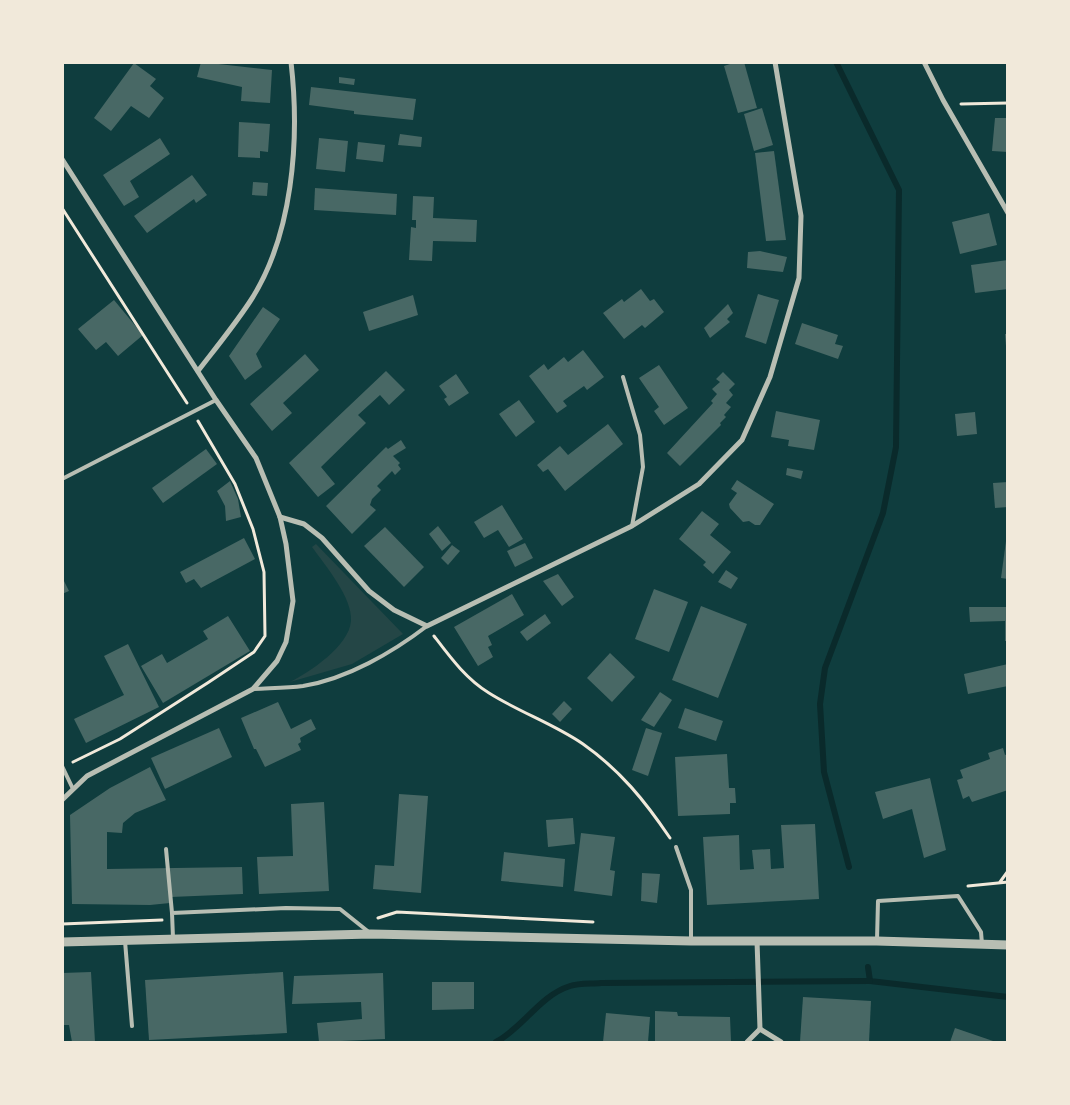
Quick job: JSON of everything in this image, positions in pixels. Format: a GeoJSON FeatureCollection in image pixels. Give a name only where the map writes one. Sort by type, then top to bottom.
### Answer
{"type":"FeatureCollection","features":[{"type":"Feature","properties":{"kind":"street"},"geometry":{"type":"LineString","coordinates":[[198,371],[249,303],[264,274],[282,228],[292,181],[293,82],[291,62]]}},
{"type":"Feature","properties":{"kind":"street"},"geometry":{"type":"LineString","coordinates":[[280,517],[304,524],[322,538],[369,591],[394,610],[427,626],[632,526],[699,484],[742,440],[770,377],[799,278],[801,216],[776,62]]}},
{"type":"Feature","properties":{"kind":"street"},"geometry":{"type":"LineString","coordinates":[[924,62],[943,100],[1008,212]]}},
{"type":"Feature","properties":{"kind":"street"},"geometry":{"type":"LineString","coordinates":[[62,159],[216,400],[256,458],[280,517],[286,544],[293,601],[291,622],[286,642],[277,661],[253,689],[87,776],[62,800]]}},
{"type":"Feature","properties":{"kind":"street"},"geometry":{"type":"LineString","coordinates":[[62,942],[371,934],[691,941],[877,941],[1008,944]]}},
{"type":"Feature","properties":{"kind":"street"},"geometry":{"type":"LineString","coordinates":[[747,1042],[760,1029],[757,940]]}},
{"type":"Feature","properties":{"kind":"street"},"geometry":{"type":"LineString","coordinates":[[760,1029],[781,1042]]}},
{"type":"Feature","properties":{"kind":"lane"},"geometry":{"type":"LineString","coordinates":[[623,377],[640,435],[643,467],[632,526]]}},
{"type":"Feature","properties":{"kind":"lane"},"geometry":{"type":"LineString","coordinates":[[62,479],[216,400]]}},
{"type":"Feature","properties":{"kind":"lane"},"geometry":{"type":"LineString","coordinates":[[253,689],[304,686],[357,669],[406,642],[427,626]]}},
{"type":"Feature","properties":{"kind":"lane"},"geometry":{"type":"LineString","coordinates":[[63,767],[73,788]]}},
{"type":"Feature","properties":{"kind":"lane"},"geometry":{"type":"LineString","coordinates":[[676,847],[691,890],[691,941]]}},
{"type":"Feature","properties":{"kind":"lane"},"geometry":{"type":"LineString","coordinates":[[166,850],[173,938]]}},
{"type":"Feature","properties":{"kind":"lane"},"geometry":{"type":"LineString","coordinates":[[877,941],[878,901],[958,896],[981,932],[982,944]]}},
{"type":"Feature","properties":{"kind":"lane"},"geometry":{"type":"LineString","coordinates":[[172,913],[286,908],[340,909],[371,934]]}},
{"type":"Feature","properties":{"kind":"lane"},"geometry":{"type":"LineString","coordinates":[[125,941],[132,1026]]}},
{"type":"Feature","properties":{"kind":"path"},"geometry":{"type":"LineString","coordinates":[[943,100],[964,105],[1008,103]]}},
{"type":"Feature","properties":{"kind":"path"},"geometry":{"type":"LineString","coordinates":[[62,208],[192,412],[235,484],[253,529],[264,572],[265,636],[254,652],[209,682],[120,739],[63,767]]}},
{"type":"Feature","properties":{"kind":"path"},"geometry":{"type":"LineString","coordinates":[[427,626],[454,663],[488,692],[581,743],[610,764],[645,801],[676,847]]}},
{"type":"Feature","properties":{"kind":"path"},"geometry":{"type":"LineString","coordinates":[[999,883],[1008,871]]}},
{"type":"Feature","properties":{"kind":"path"},"geometry":{"type":"LineString","coordinates":[[968,886],[1008,882]]}},
{"type":"Feature","properties":{"kind":"shaded area"},"geometry":{"type":"Polygon","coordinates":[[[316,544],[403,634],[352,664],[290,682],[318,665],[336,649],[349,630],[351,621],[348,602],[331,572],[312,547],[316,544]]]}},
{"type":"Feature","properties":{"kind":"building"},"geometry":{"type":"Polygon","coordinates":[[[201,62],[272,70],[270,103],[241,101],[242,87],[197,77],[201,62]]]}},
{"type":"Feature","properties":{"kind":"building"},"geometry":{"type":"Polygon","coordinates":[[[736,62],[744,62],[757,108],[738,113],[724,66],[736,62]]]}},
{"type":"Feature","properties":{"kind":"building"},"geometry":{"type":"Polygon","coordinates":[[[134,63],[156,79],[150,86],[164,98],[149,118],[131,106],[111,131],[94,118],[134,63]]]}},
{"type":"Feature","properties":{"kind":"building"},"geometry":{"type":"Polygon","coordinates":[[[339,77],[355,79],[354,85],[339,83],[339,77]]]}},
{"type":"Feature","properties":{"kind":"building"},"geometry":{"type":"Polygon","coordinates":[[[311,87],[416,99],[413,120],[354,114],[354,111],[309,105],[311,87]]]}},
{"type":"Feature","properties":{"kind":"building"},"geometry":{"type":"Polygon","coordinates":[[[762,108],[773,145],[754,151],[744,114],[762,108]]]}},
{"type":"Feature","properties":{"kind":"building"},"geometry":{"type":"Polygon","coordinates":[[[995,118],[1008,118],[1008,152],[992,151],[995,118]]]}},
{"type":"Feature","properties":{"kind":"building"},"geometry":{"type":"Polygon","coordinates":[[[239,122],[270,124],[268,152],[260,151],[260,158],[238,157],[239,122]]]}},
{"type":"Feature","properties":{"kind":"building"},"geometry":{"type":"Polygon","coordinates":[[[400,134],[422,137],[421,147],[398,145],[400,134]]]}},
{"type":"Feature","properties":{"kind":"building"},"geometry":{"type":"Polygon","coordinates":[[[160,138],[170,154],[130,181],[139,197],[124,206],[103,175],[160,138]]]}},
{"type":"Feature","properties":{"kind":"building"},"geometry":{"type":"Polygon","coordinates":[[[319,138],[348,141],[345,172],[316,169],[319,138]]]}},
{"type":"Feature","properties":{"kind":"building"},"geometry":{"type":"Polygon","coordinates":[[[358,142],[385,145],[383,162],[356,159],[358,142]]]}},
{"type":"Feature","properties":{"kind":"building"},"geometry":{"type":"Polygon","coordinates":[[[774,151],[786,240],[766,241],[755,153],[774,151]]]}},
{"type":"Feature","properties":{"kind":"building"},"geometry":{"type":"Polygon","coordinates":[[[192,175],[207,195],[196,203],[194,199],[147,233],[134,216],[192,175]]]}},
{"type":"Feature","properties":{"kind":"building"},"geometry":{"type":"Polygon","coordinates":[[[253,182],[268,183],[267,196],[252,195],[253,182]]]}},
{"type":"Feature","properties":{"kind":"building"},"geometry":{"type":"Polygon","coordinates":[[[315,188],[397,194],[396,215],[314,210],[315,188]]]}},
{"type":"Feature","properties":{"kind":"building"},"geometry":{"type":"Polygon","coordinates":[[[413,196],[434,197],[433,218],[477,220],[476,242],[433,241],[432,261],[409,260],[411,227],[416,228],[416,220],[412,220],[413,196]]]}},
{"type":"Feature","properties":{"kind":"building"},"geometry":{"type":"Polygon","coordinates":[[[989,213],[997,245],[960,254],[952,222],[989,213]]]}},
{"type":"Feature","properties":{"kind":"building"},"geometry":{"type":"Polygon","coordinates":[[[760,251],[787,257],[783,272],[747,268],[748,252],[760,251]]]}},
{"type":"Feature","properties":{"kind":"building"},"geometry":{"type":"Polygon","coordinates":[[[1008,260],[1008,289],[975,293],[971,265],[1008,260]]]}},
{"type":"Feature","properties":{"kind":"building"},"geometry":{"type":"Polygon","coordinates":[[[641,289],[650,301],[654,299],[664,312],[645,328],[642,325],[624,339],[603,313],[622,299],[624,302],[641,289]]]}},
{"type":"Feature","properties":{"kind":"building"},"geometry":{"type":"Polygon","coordinates":[[[758,294],[779,300],[766,344],[745,337],[758,294]]]}},
{"type":"Feature","properties":{"kind":"building"},"geometry":{"type":"Polygon","coordinates":[[[413,295],[418,315],[369,331],[363,312],[413,295]]]}},
{"type":"Feature","properties":{"kind":"building"},"geometry":{"type":"Polygon","coordinates":[[[114,300],[143,335],[118,356],[106,342],[96,350],[78,329],[114,300]]]}},
{"type":"Feature","properties":{"kind":"building"},"geometry":{"type":"Polygon","coordinates":[[[728,304],[733,313],[727,319],[730,322],[710,338],[704,328],[728,304]]]}},
{"type":"Feature","properties":{"kind":"building"},"geometry":{"type":"Polygon","coordinates":[[[263,307],[280,319],[256,354],[262,367],[245,380],[229,356],[263,307]]]}},
{"type":"Feature","properties":{"kind":"building"},"geometry":{"type":"Polygon","coordinates":[[[802,323],[838,335],[835,344],[843,346],[838,359],[795,344],[802,323]]]}},
{"type":"Feature","properties":{"kind":"building"},"geometry":{"type":"Polygon","coordinates":[[[1005,334],[1008,334],[1008,346],[1006,346],[1005,334]]]}},
{"type":"Feature","properties":{"kind":"building"},"geometry":{"type":"Polygon","coordinates":[[[583,350],[604,377],[587,390],[584,386],[563,401],[567,406],[557,413],[529,376],[544,364],[548,370],[564,357],[568,362],[583,350]]]}},
{"type":"Feature","properties":{"kind":"building"},"geometry":{"type":"Polygon","coordinates":[[[305,354],[319,370],[283,403],[292,413],[272,431],[250,404],[305,354]]]}},
{"type":"Feature","properties":{"kind":"building"},"geometry":{"type":"Polygon","coordinates":[[[659,365],[688,408],[664,425],[654,411],[659,407],[639,378],[659,365]]]}},
{"type":"Feature","properties":{"kind":"building"},"geometry":{"type":"Polygon","coordinates":[[[386,371],[405,390],[389,405],[380,395],[358,415],[366,423],[321,467],[335,484],[318,497],[289,463],[386,371]]]}},
{"type":"Feature","properties":{"kind":"building"},"geometry":{"type":"Polygon","coordinates":[[[723,372],[735,384],[729,390],[733,395],[726,403],[731,407],[724,415],[726,417],[720,423],[721,425],[680,466],[667,453],[713,403],[711,401],[717,394],[712,389],[720,382],[716,379],[723,372]]]}},
{"type":"Feature","properties":{"kind":"building"},"geometry":{"type":"Polygon","coordinates":[[[456,374],[469,393],[449,406],[444,399],[447,397],[439,386],[456,374]]]}},
{"type":"Feature","properties":{"kind":"building"},"geometry":{"type":"Polygon","coordinates":[[[519,400],[535,422],[516,437],[499,414],[519,400]]]}},
{"type":"Feature","properties":{"kind":"building"},"geometry":{"type":"Polygon","coordinates":[[[776,411],[820,420],[814,450],[788,446],[789,440],[771,437],[776,411]]]}},
{"type":"Feature","properties":{"kind":"building"},"geometry":{"type":"Polygon","coordinates":[[[975,412],[977,434],[957,436],[955,414],[975,412]]]}},
{"type":"Feature","properties":{"kind":"building"},"geometry":{"type":"Polygon","coordinates":[[[608,424],[623,444],[565,491],[548,469],[543,472],[537,465],[560,446],[568,455],[608,424]]]}},
{"type":"Feature","properties":{"kind":"building"},"geometry":{"type":"Polygon","coordinates":[[[401,440],[406,448],[393,456],[400,463],[398,465],[401,469],[395,475],[392,471],[377,486],[381,490],[372,499],[370,505],[376,510],[352,534],[326,506],[386,447],[388,449],[401,440]]]}},
{"type":"Feature","properties":{"kind":"building"},"geometry":{"type":"Polygon","coordinates":[[[206,449],[217,464],[163,503],[152,488],[206,449]]]}},
{"type":"Feature","properties":{"kind":"building"},"geometry":{"type":"Polygon","coordinates":[[[787,468],[803,471],[801,479],[786,475],[787,468]]]}},
{"type":"Feature","properties":{"kind":"building"},"geometry":{"type":"Polygon","coordinates":[[[737,480],[774,504],[760,525],[755,525],[749,521],[743,522],[730,508],[729,504],[737,493],[731,489],[737,480]]]}},
{"type":"Feature","properties":{"kind":"building"},"geometry":{"type":"Polygon","coordinates":[[[230,481],[238,499],[241,517],[226,521],[225,506],[217,491],[230,481]]]}},
{"type":"Feature","properties":{"kind":"building"},"geometry":{"type":"Polygon","coordinates":[[[1008,482],[1008,507],[995,508],[993,483],[1008,482]]]}},
{"type":"Feature","properties":{"kind":"building"},"geometry":{"type":"Polygon","coordinates":[[[502,505],[523,539],[509,547],[498,530],[484,538],[474,522],[502,505]]]}},
{"type":"Feature","properties":{"kind":"building"},"geometry":{"type":"Polygon","coordinates":[[[702,511],[719,524],[710,535],[731,552],[713,574],[703,565],[706,562],[679,539],[702,511]]]}},
{"type":"Feature","properties":{"kind":"building"},"geometry":{"type":"Polygon","coordinates":[[[438,526],[451,543],[442,551],[429,534],[438,526]]]}},
{"type":"Feature","properties":{"kind":"building"},"geometry":{"type":"Polygon","coordinates":[[[385,527],[424,567],[404,587],[364,546],[385,527]]]}},
{"type":"Feature","properties":{"kind":"building"},"geometry":{"type":"Polygon","coordinates":[[[244,538],[255,559],[201,588],[194,579],[186,583],[180,572],[244,538]]]}},
{"type":"Feature","properties":{"kind":"building"},"geometry":{"type":"Polygon","coordinates":[[[1006,541],[1008,541],[1008,579],[1001,578],[1006,541]]]}},
{"type":"Feature","properties":{"kind":"building"},"geometry":{"type":"Polygon","coordinates":[[[525,543],[533,558],[515,567],[507,551],[525,543]]]}},
{"type":"Feature","properties":{"kind":"building"},"geometry":{"type":"Polygon","coordinates":[[[452,545],[460,551],[448,565],[441,558],[452,545]]]}},
{"type":"Feature","properties":{"kind":"building"},"geometry":{"type":"Polygon","coordinates":[[[726,570],[738,578],[731,589],[718,582],[726,570]]]}},
{"type":"Feature","properties":{"kind":"building"},"geometry":{"type":"Polygon","coordinates":[[[558,574],[574,597],[562,606],[543,581],[558,574]]]}},
{"type":"Feature","properties":{"kind":"building"},"geometry":{"type":"Polygon","coordinates":[[[62,577],[69,591],[62,594],[62,577]]]}},
{"type":"Feature","properties":{"kind":"building"},"geometry":{"type":"Polygon","coordinates":[[[654,589],[688,602],[669,652],[635,639],[654,589]]]}},
{"type":"Feature","properties":{"kind":"building"},"geometry":{"type":"Polygon","coordinates":[[[512,594],[524,615],[488,636],[492,645],[488,647],[493,657],[478,666],[454,627],[512,594]]]}},
{"type":"Feature","properties":{"kind":"building"},"geometry":{"type":"Polygon","coordinates":[[[701,606],[747,624],[718,698],[672,680],[701,606]]]}},
{"type":"Feature","properties":{"kind":"building"},"geometry":{"type":"Polygon","coordinates":[[[969,607],[1008,607],[1008,641],[1005,641],[1005,621],[970,622],[969,607]]]}},
{"type":"Feature","properties":{"kind":"building"},"geometry":{"type":"Polygon","coordinates":[[[545,614],[551,623],[527,641],[520,632],[545,614]]]}},
{"type":"Feature","properties":{"kind":"building"},"geometry":{"type":"Polygon","coordinates":[[[228,616],[250,651],[163,703],[141,666],[162,654],[167,663],[208,639],[203,631],[228,616]]]}},
{"type":"Feature","properties":{"kind":"building"},"geometry":{"type":"Polygon","coordinates":[[[128,644],[159,707],[86,743],[74,719],[124,695],[104,656],[128,644]]]}},
{"type":"Feature","properties":{"kind":"building"},"geometry":{"type":"Polygon","coordinates":[[[610,653],[635,677],[612,702],[587,678],[610,653]]]}},
{"type":"Feature","properties":{"kind":"building"},"geometry":{"type":"Polygon","coordinates":[[[1008,664],[1008,686],[968,694],[964,674],[1008,664]]]}},
{"type":"Feature","properties":{"kind":"building"},"geometry":{"type":"Polygon","coordinates":[[[660,692],[672,700],[654,727],[641,720],[660,692]]]}},
{"type":"Feature","properties":{"kind":"building"},"geometry":{"type":"Polygon","coordinates":[[[564,701],[572,709],[560,722],[552,714],[564,701]]]}},
{"type":"Feature","properties":{"kind":"building"},"geometry":{"type":"Polygon","coordinates":[[[278,702],[291,729],[311,719],[316,729],[300,738],[301,742],[298,744],[301,750],[265,767],[256,749],[254,749],[241,718],[278,702]]]}},
{"type":"Feature","properties":{"kind":"building"},"geometry":{"type":"Polygon","coordinates":[[[685,708],[723,721],[716,741],[678,728],[685,708]]]}},
{"type":"Feature","properties":{"kind":"building"},"geometry":{"type":"Polygon","coordinates":[[[219,728],[232,757],[165,789],[151,758],[219,728]]]}},
{"type":"Feature","properties":{"kind":"building"},"geometry":{"type":"Polygon","coordinates":[[[646,728],[662,733],[648,776],[632,770],[646,728]]]}},
{"type":"Feature","properties":{"kind":"building"},"geometry":{"type":"Polygon","coordinates":[[[1003,748],[1005,755],[1008,754],[1008,790],[972,802],[969,796],[963,799],[957,780],[963,778],[960,770],[990,759],[988,753],[1003,748]]]}},
{"type":"Feature","properties":{"kind":"building"},"geometry":{"type":"Polygon","coordinates":[[[727,754],[729,788],[735,788],[736,803],[730,803],[730,814],[678,816],[675,757],[727,754]]]}},
{"type":"Feature","properties":{"kind":"building"},"geometry":{"type":"Polygon","coordinates":[[[150,767],[166,800],[135,813],[123,823],[122,833],[107,832],[107,869],[242,867],[243,894],[171,897],[170,903],[150,905],[72,904],[70,815],[110,788],[150,767]]]}},
{"type":"Feature","properties":{"kind":"building"},"geometry":{"type":"Polygon","coordinates":[[[930,778],[946,850],[924,858],[912,809],[883,819],[875,792],[930,778]]]}},
{"type":"Feature","properties":{"kind":"building"},"geometry":{"type":"Polygon","coordinates":[[[399,794],[428,796],[421,893],[373,889],[375,865],[394,866],[399,794]]]}},
{"type":"Feature","properties":{"kind":"building"},"geometry":{"type":"Polygon","coordinates":[[[324,802],[329,891],[259,894],[257,857],[293,856],[291,804],[324,802]]]}},
{"type":"Feature","properties":{"kind":"building"},"geometry":{"type":"Polygon","coordinates":[[[573,818],[575,844],[548,847],[546,820],[573,818]]]}},
{"type":"Feature","properties":{"kind":"building"},"geometry":{"type":"Polygon","coordinates":[[[815,824],[819,899],[707,905],[703,837],[739,835],[740,870],[754,869],[752,850],[770,849],[771,869],[784,868],[781,825],[815,824]]]}},
{"type":"Feature","properties":{"kind":"building"},"geometry":{"type":"Polygon","coordinates":[[[581,833],[615,837],[610,870],[615,871],[612,896],[574,891],[581,833]]]}},
{"type":"Feature","properties":{"kind":"building"},"geometry":{"type":"Polygon","coordinates":[[[504,852],[565,859],[563,887],[501,881],[504,852]]]}},
{"type":"Feature","properties":{"kind":"building"},"geometry":{"type":"Polygon","coordinates":[[[642,873],[660,874],[657,903],[641,901],[642,873]]]}},
{"type":"Feature","properties":{"kind":"building"},"geometry":{"type":"Polygon","coordinates":[[[91,972],[95,1042],[72,1042],[69,1025],[62,1025],[62,973],[91,972]]]}},
{"type":"Feature","properties":{"kind":"building"},"geometry":{"type":"Polygon","coordinates":[[[283,972],[287,1033],[149,1040],[145,980],[283,972]]]}},
{"type":"Feature","properties":{"kind":"building"},"geometry":{"type":"Polygon","coordinates":[[[383,973],[385,1039],[319,1042],[317,1023],[362,1019],[361,1002],[292,1004],[294,976],[383,973]]]}},
{"type":"Feature","properties":{"kind":"building"},"geometry":{"type":"Polygon","coordinates":[[[432,982],[474,982],[474,1009],[432,1010],[432,982]]]}},
{"type":"Feature","properties":{"kind":"building"},"geometry":{"type":"Polygon","coordinates":[[[803,997],[871,1001],[869,1042],[800,1042],[803,997]]]}},
{"type":"Feature","properties":{"kind":"building"},"geometry":{"type":"Polygon","coordinates":[[[655,1011],[677,1012],[678,1016],[730,1017],[731,1041],[655,1042],[655,1011]]]}},
{"type":"Feature","properties":{"kind":"building"},"geometry":{"type":"Polygon","coordinates":[[[606,1013],[650,1017],[648,1042],[603,1042],[606,1013]]]}},
{"type":"Feature","properties":{"kind":"building"},"geometry":{"type":"Polygon","coordinates":[[[955,1028],[996,1042],[950,1042],[955,1028]]]}},
{"type":"Feature","properties":{"kind":"waterway"},"geometry":{"type":"LineString","coordinates":[[836,62],[899,190],[896,447],[883,513],[825,668],[820,704],[824,772],[849,867]]}},
{"type":"Feature","properties":{"kind":"waterway"},"geometry":{"type":"LineString","coordinates":[[868,967],[870,981],[1008,997]]}},
{"type":"Feature","properties":{"kind":"waterway"},"geometry":{"type":"LineString","coordinates":[[496,1042],[506,1036],[549,997],[577,984],[870,981]]}}]}
